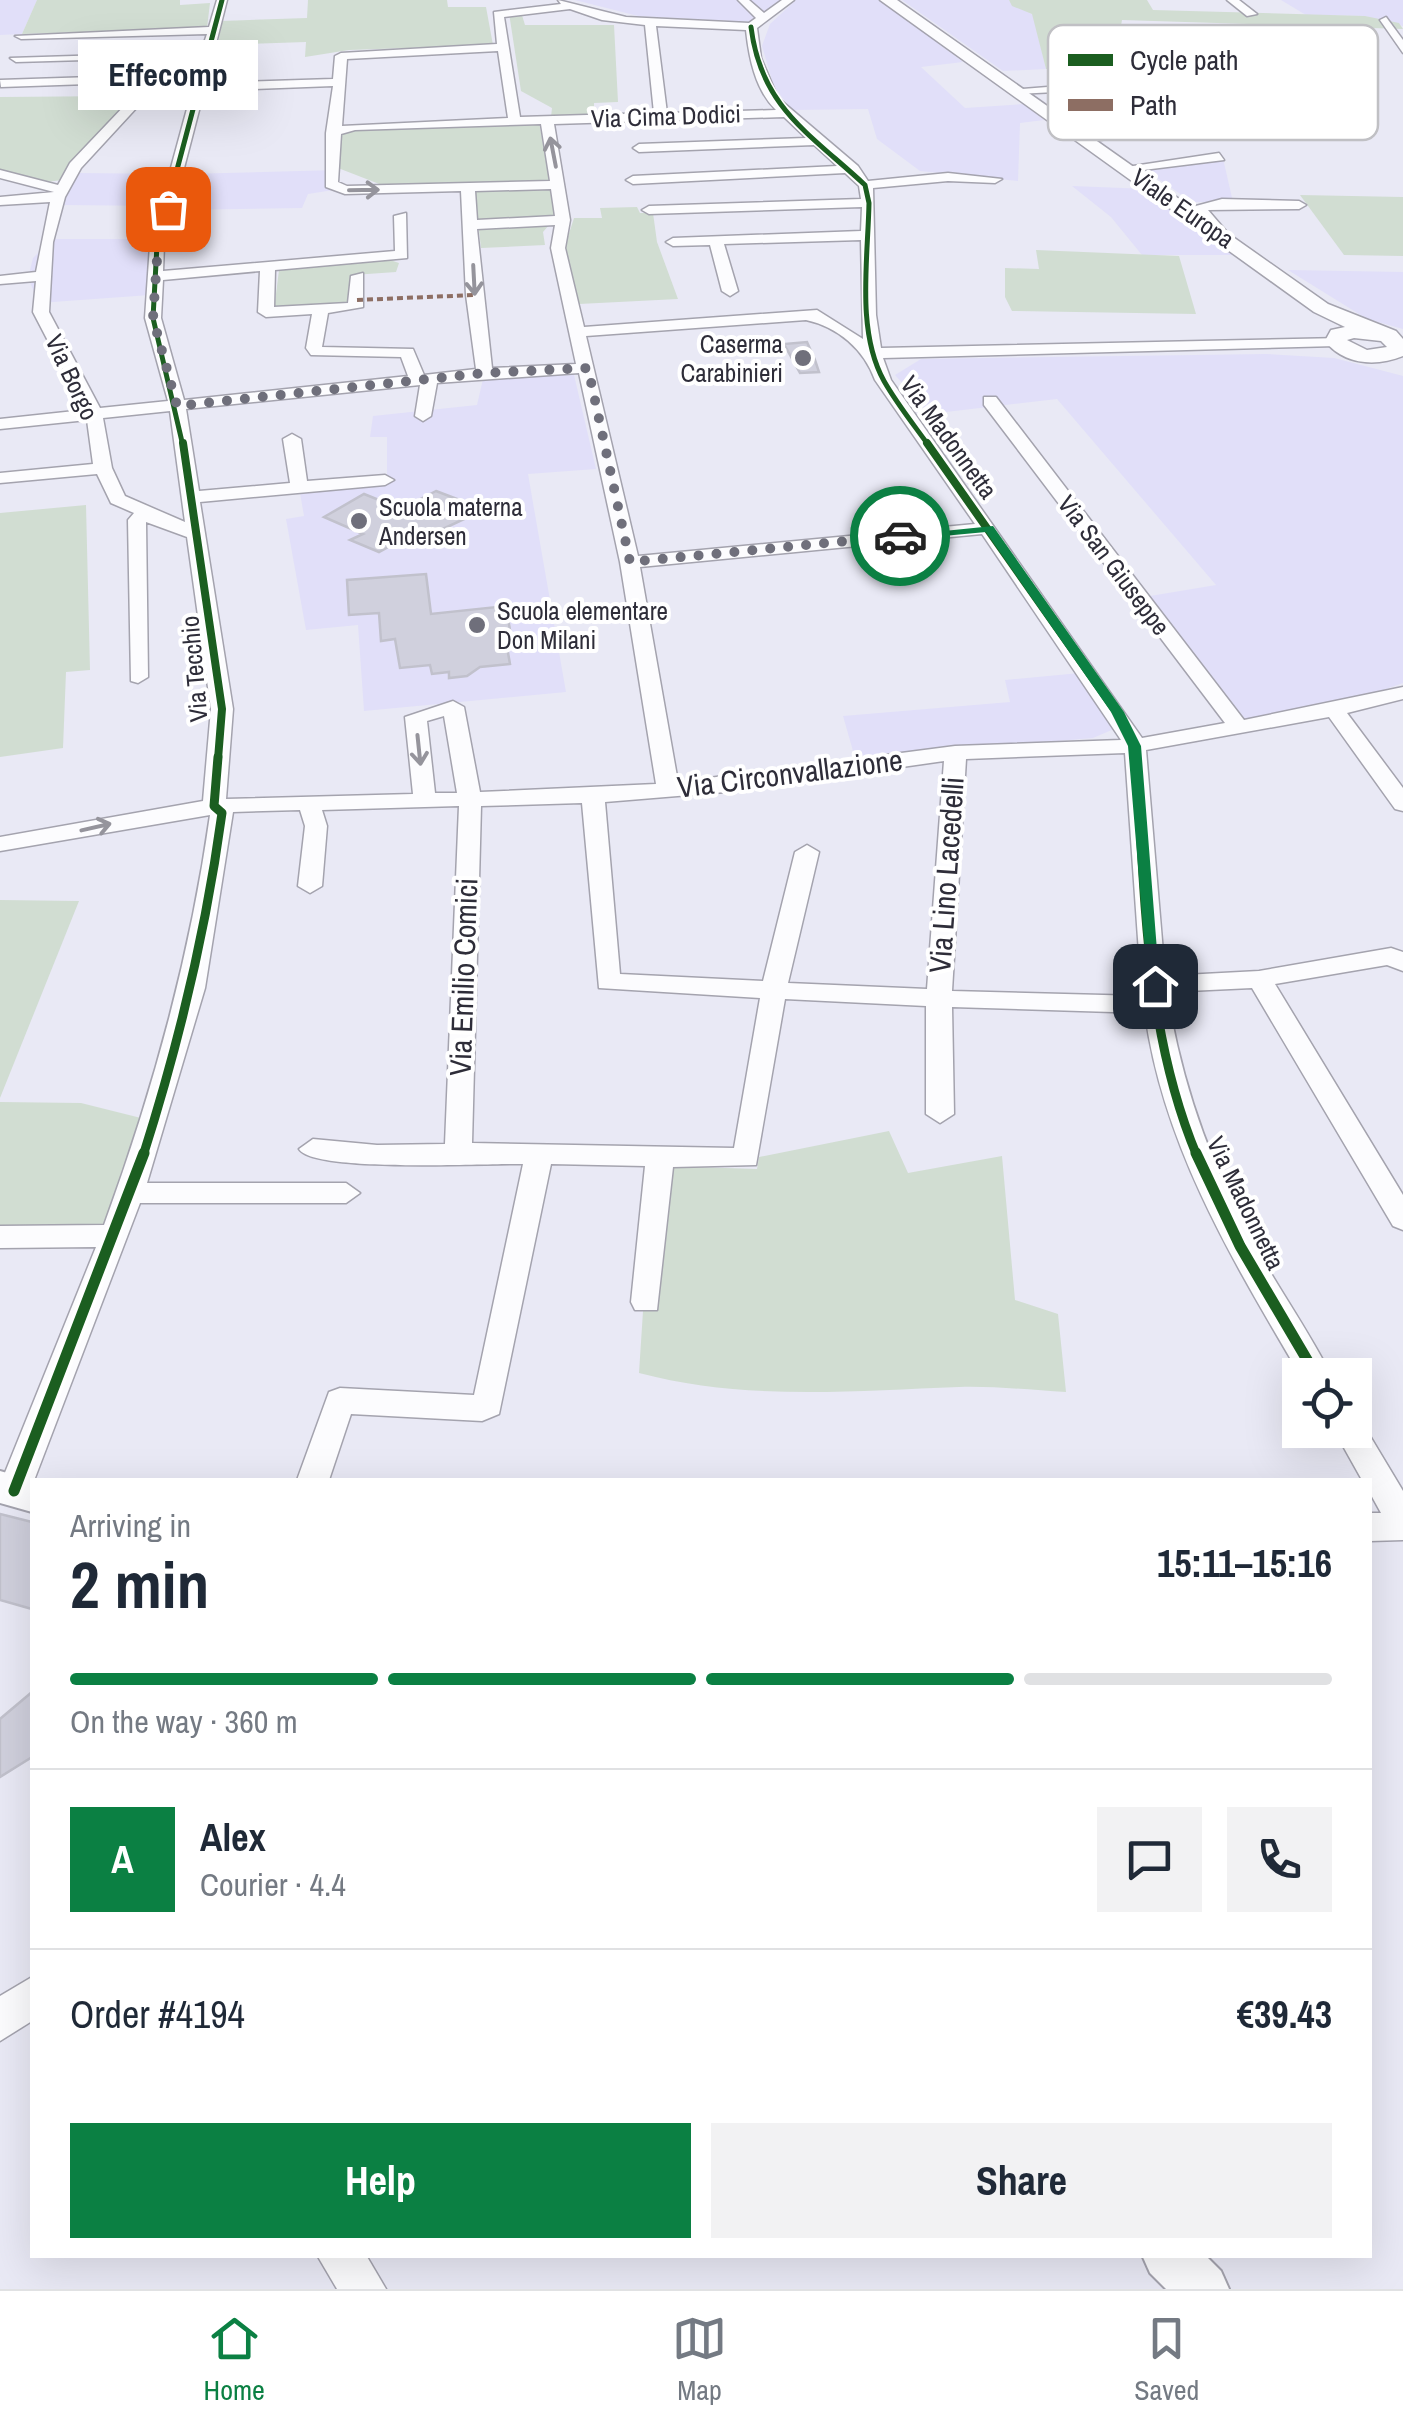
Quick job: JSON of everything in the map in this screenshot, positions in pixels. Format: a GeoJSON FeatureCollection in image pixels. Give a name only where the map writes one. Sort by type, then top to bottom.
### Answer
{"type":"FeatureCollection","features":[{"type":"Feature","properties":{"kind":"main road","name":"Viale Europa"},"geometry":{"type":"LineString","coordinates":[[888,0],[1048,113]]}},
{"type":"Feature","properties":{"kind":"main road","name":"Viale Europa"},"geometry":{"type":"LineString","coordinates":[[1087,140],[1330,314],[1397,348]]}},
{"type":"Feature","properties":{"kind":"main road","name":"Viale Europa"},"geometry":{"type":"LineString","coordinates":[[1330,314],[1349,345]]}},
{"type":"Feature","properties":{"kind":"main road"},"geometry":{"type":"LineString","coordinates":[[1349,345],[1397,348]]}},
{"type":"Feature","properties":{"kind":"main road"},"geometry":{"type":"LineString","coordinates":[[1349,345],[1397,348]]}},
{"type":"Feature","properties":{"kind":"street","name":"Via Tecchio"},"geometry":{"type":"LineString","coordinates":[[16,1492],[131,1192],[190,997],[211,908],[222,813],[214,806],[222,709],[177,406],[153,318],[158,245],[222,0]]}},
{"type":"Feature","properties":{"kind":"street"},"geometry":{"type":"LineString","coordinates":[[514,119],[501,12],[567,3],[650,21],[758,23],[789,0]]}},
{"type":"Feature","properties":{"kind":"street"},"geometry":{"type":"LineString","coordinates":[[1232,0],[1251,14]]}},
{"type":"Feature","properties":{"kind":"street"},"geometry":{"type":"LineString","coordinates":[[745,1],[758,23],[761,76],[785,113],[820,141],[862,186]]}},
{"type":"Feature","properties":{"kind":"street"},"geometry":{"type":"LineString","coordinates":[[1386,20],[1403,50]]}},
{"type":"Feature","properties":{"kind":"street"},"geometry":{"type":"LineString","coordinates":[[650,21],[661,116]]}},
{"type":"Feature","properties":{"kind":"street"},"geometry":{"type":"LineString","coordinates":[[22,36],[216,30]]}},
{"type":"Feature","properties":{"kind":"street"},"geometry":{"type":"LineString","coordinates":[[505,47],[346,53],[338,59],[331,184],[336,188],[560,185]]}},
{"type":"Feature","properties":{"kind":"street"},"geometry":{"type":"LineString","coordinates":[[16,58],[207,53]]}},
{"type":"Feature","properties":{"kind":"street","name":"Via Borgo"},"geometry":{"type":"LineString","coordinates":[[199,535],[117,499],[103,468],[94,414],[42,312],[46,242],[59,199],[75,166],[158,78],[207,53]]}},
{"type":"Feature","properties":{"kind":"street"},"geometry":{"type":"LineString","coordinates":[[1,83],[158,78]]}},
{"type":"Feature","properties":{"kind":"street"},"geometry":{"type":"LineString","coordinates":[[201,87],[337,82]]}},
{"type":"Feature","properties":{"kind":"street"},"geometry":{"type":"LineString","coordinates":[[1017,90],[1048,89]]}},
{"type":"Feature","properties":{"kind":"street"},"geometry":{"type":"LineString","coordinates":[[0,94],[147,94]]}},
{"type":"Feature","properties":{"kind":"street"},"geometry":{"type":"LineString","coordinates":[[1044,110],[1048,109]]}},
{"type":"Feature","properties":{"kind":"street","name":"Via Cima Dodici"},"geometry":{"type":"LineString","coordinates":[[333,127],[785,113]]}},
{"type":"Feature","properties":{"kind":"street"},"geometry":{"type":"LineString","coordinates":[[546,119],[560,185],[563,220],[558,248],[574,332],[588,368],[630,562],[668,790]]}},
{"type":"Feature","properties":{"kind":"street"},"geometry":{"type":"LineString","coordinates":[[639,148],[820,141]]}},
{"type":"Feature","properties":{"kind":"street"},"geometry":{"type":"LineString","coordinates":[[1126,168],[1218,157]]}},
{"type":"Feature","properties":{"kind":"street"},"geometry":{"type":"LineString","coordinates":[[0,174],[59,199]]}},
{"type":"Feature","properties":{"kind":"street"},"geometry":{"type":"LineString","coordinates":[[649,210],[948,177],[995,180]]}},
{"type":"Feature","properties":{"kind":"street"},"geometry":{"type":"LineString","coordinates":[[632,180],[862,186]]}},
{"type":"Feature","properties":{"kind":"street","name":"Via Madonnetta"},"geometry":{"type":"LineString","coordinates":[[862,186],[869,235],[868,326],[872,353],[883,380],[1117,712],[1134,746],[1155,995],[1180,1111],[1264,1287],[1306,1358]]}},
{"type":"Feature","properties":{"kind":"street"},"geometry":{"type":"LineString","coordinates":[[468,188],[474,295],[485,373]]}},
{"type":"Feature","properties":{"kind":"street"},"geometry":{"type":"LineString","coordinates":[[0,202],[59,199]]}},
{"type":"Feature","properties":{"kind":"street"},"geometry":{"type":"LineString","coordinates":[[0,217],[59,199]]}},
{"type":"Feature","properties":{"kind":"street"},"geometry":{"type":"LineString","coordinates":[[1219,231],[1199,208],[1222,203],[1299,205]]}},
{"type":"Feature","properties":{"kind":"street"},"geometry":{"type":"LineString","coordinates":[[154,276],[402,255],[402,216]]}},
{"type":"Feature","properties":{"kind":"street"},"geometry":{"type":"LineString","coordinates":[[471,225],[563,220]]}},
{"type":"Feature","properties":{"kind":"street"},"geometry":{"type":"LineString","coordinates":[[673,242],[869,235]]}},
{"type":"Feature","properties":{"kind":"street"},"geometry":{"type":"LineString","coordinates":[[716,241],[730,292]]}},
{"type":"Feature","properties":{"kind":"street"},"geometry":{"type":"LineString","coordinates":[[268,265],[266,312],[355,307],[358,276]]}},
{"type":"Feature","properties":{"kind":"street"},"geometry":{"type":"LineString","coordinates":[[0,280],[43,276]]}},
{"type":"Feature","properties":{"kind":"street"},"geometry":{"type":"LineString","coordinates":[[834,318],[868,304]]}},
{"type":"Feature","properties":{"kind":"street"},"geometry":{"type":"LineString","coordinates":[[321,308],[314,348],[318,352],[407,352],[424,380],[423,416]]}},
{"type":"Feature","properties":{"kind":"street"},"geometry":{"type":"LineString","coordinates":[[574,332],[802,316],[868,326]]}},
{"type":"Feature","properties":{"kind":"street"},"geometry":{"type":"LineString","coordinates":[[834,318],[872,353],[1349,345]]}},
{"type":"Feature","properties":{"kind":"street"},"geometry":{"type":"LineString","coordinates":[[0,424],[485,373],[588,368]]}},
{"type":"Feature","properties":{"kind":"street","name":"Via San Giuseppe"},"geometry":{"type":"LineString","coordinates":[[990,402],[1238,728]]}},
{"type":"Feature","properties":{"kind":"street"},"geometry":{"type":"LineString","coordinates":[[292,439],[299,486]]}},
{"type":"Feature","properties":{"kind":"street"},"geometry":{"type":"LineString","coordinates":[[0,478],[103,468]]}},
{"type":"Feature","properties":{"kind":"street"},"geometry":{"type":"LineString","coordinates":[[192,497],[385,480]]}},
{"type":"Feature","properties":{"kind":"street"},"geometry":{"type":"LineString","coordinates":[[138,677],[137,520],[148,514]]}},
{"type":"Feature","properties":{"kind":"street"},"geometry":{"type":"LineString","coordinates":[[630,562],[989,528]]}},
{"type":"Feature","properties":{"kind":"street","name":"Via Circonvallazione"},"geometry":{"type":"LineString","coordinates":[[0,844],[214,806],[592,796],[955,753],[1134,746],[1334,710],[1403,693]]}},
{"type":"Feature","properties":{"kind":"street"},"geometry":{"type":"LineString","coordinates":[[425,800],[416,717],[453,708],[470,800]]}},
{"type":"Feature","properties":{"kind":"street"},"geometry":{"type":"LineString","coordinates":[[1334,710],[1403,804]]}},
{"type":"Feature","properties":{"kind":"street","name":"Via Lino Lacedelli"},"geometry":{"type":"LineString","coordinates":[[940,1114],[939,996],[955,753]]}},
{"type":"Feature","properties":{"kind":"street","name":"Via Lino Lacedelli"},"geometry":{"type":"LineString","coordinates":[[592,796],[608,982],[1020,1001],[1155,995]]}},
{"type":"Feature","properties":{"kind":"street","name":"Via Emilio Comici"},"geometry":{"type":"LineString","coordinates":[[458,1153],[470,800]]}},
{"type":"Feature","properties":{"kind":"street"},"geometry":{"type":"LineString","coordinates":[[308,801],[316,826],[310,886]]}},
{"type":"Feature","properties":{"kind":"street"},"geometry":{"type":"LineString","coordinates":[[313,1149],[377,1155],[746,1158],[774,987],[807,852]]}},
{"type":"Feature","properties":{"kind":"street"},"geometry":{"type":"LineString","coordinates":[[1155,995],[1391,956],[1403,963]]}},
{"type":"Feature","properties":{"kind":"street"},"geometry":{"type":"LineString","coordinates":[[1258,979],[1403,1219]]}},
{"type":"Feature","properties":{"kind":"street"},"geometry":{"type":"LineString","coordinates":[[314,1478],[340,1401],[482,1408],[488,1405],[539,1155]]}},
{"type":"Feature","properties":{"kind":"street"},"geometry":{"type":"LineString","coordinates":[[646,1302],[660,1158]]}},
{"type":"Feature","properties":{"kind":"street"},"geometry":{"type":"LineString","coordinates":[[131,1192],[346,1194]]}},
{"type":"Feature","properties":{"kind":"street"},"geometry":{"type":"LineString","coordinates":[[0,1237],[116,1236]]}},
{"type":"Feature","properties":{"kind":"street"},"geometry":{"type":"LineString","coordinates":[[1360,1448],[1403,1523],[1372,1527]]}},
{"type":"Feature","properties":{"kind":"street"},"geometry":{"type":"LineString","coordinates":[[0,2021],[30,1998]]}},
{"type":"Feature","properties":{"kind":"street"},"geometry":{"type":"LineString","coordinates":[[340,2258],[364,2289]]}},
{"type":"Feature","properties":{"kind":"street"},"geometry":{"type":"LineString","coordinates":[[1171,2258],[1203,2289]]}},
{"type":"Feature","properties":{"kind":"shaded area"},"geometry":{"type":"Polygon","coordinates":[[[0,0],[37,0],[22,34],[0,35],[0,0]]]}},
{"type":"Feature","properties":{"kind":"shaded area"},"geometry":{"type":"Polygon","coordinates":[[[37,0],[210,3],[207,28],[22,34],[37,0]]]}},
{"type":"Feature","properties":{"kind":"shaded area"},"geometry":{"type":"Polygon","coordinates":[[[308,0],[447,0],[448,7],[486,7],[493,45],[349,50],[305,57],[306,42],[218,45],[222,21],[307,18],[308,0]]]}},
{"type":"Feature","properties":{"kind":"shaded area"},"geometry":{"type":"Polygon","coordinates":[[[575,0],[781,0],[752,22],[638,16],[575,0]]]}},
{"type":"Feature","properties":{"kind":"shaded area"},"geometry":{"type":"Polygon","coordinates":[[[796,0],[881,0],[963,62],[921,67],[965,108],[1024,104],[1044,120],[1020,123],[1018,181],[920,171],[877,139],[868,109],[792,110],[774,87],[762,46],[770,24],[796,0]]]}},
{"type":"Feature","properties":{"kind":"shaded area"},"geometry":{"type":"Polygon","coordinates":[[[902,0],[1009,0],[1033,15],[1046,69],[1003,71],[902,0]]]}},
{"type":"Feature","properties":{"kind":"shaded area"},"geometry":{"type":"Polygon","coordinates":[[[1009,0],[1147,0],[1153,10],[1365,16],[1399,23],[1403,29],[1378,28],[1378,25],[1122,20],[1121,25],[1048,25],[1046,69],[1032,14],[1012,6],[1009,0]]]}},
{"type":"Feature","properties":{"kind":"shaded area"},"geometry":{"type":"Polygon","coordinates":[[[1281,0],[1403,0],[1403,26],[1365,16],[1306,15],[1281,0]]]}},
{"type":"Feature","properties":{"kind":"shaded area"},"geometry":{"type":"Polygon","coordinates":[[[521,12],[525,25],[614,25],[618,102],[594,103],[594,116],[551,117],[552,108],[521,91],[509,13],[521,12]]]}},
{"type":"Feature","properties":{"kind":"shaded area"},"geometry":{"type":"Polygon","coordinates":[[[122,96],[138,100],[62,180],[47,182],[0,172],[0,97],[122,96]]]}},
{"type":"Feature","properties":{"kind":"shaded area"},"geometry":{"type":"Polygon","coordinates":[[[539,122],[556,217],[543,232],[545,245],[481,248],[474,185],[387,187],[338,168],[340,131],[351,127],[539,122]]]}},
{"type":"Feature","properties":{"kind":"shaded area"},"geometry":{"type":"Polygon","coordinates":[[[1222,154],[1233,202],[1192,202],[1137,164],[1222,154]]]}},
{"type":"Feature","properties":{"kind":"shaded area"},"geometry":{"type":"Polygon","coordinates":[[[337,170],[339,186],[346,188],[308,194],[302,208],[177,210],[185,174],[337,170]]]}},
{"type":"Feature","properties":{"kind":"shaded area"},"geometry":{"type":"Polygon","coordinates":[[[76,173],[176,174],[166,206],[61,205],[76,173]]]}},
{"type":"Feature","properties":{"kind":"shaded area"},"geometry":{"type":"Polygon","coordinates":[[[1072,186],[1148,189],[1242,255],[1142,255],[1111,217],[1072,186]]]}},
{"type":"Feature","properties":{"kind":"shaded area"},"geometry":{"type":"Polygon","coordinates":[[[1300,195],[1403,197],[1403,256],[1344,255],[1300,195]]]}},
{"type":"Feature","properties":{"kind":"shaded area"},"geometry":{"type":"Polygon","coordinates":[[[637,207],[640,213],[653,213],[657,242],[678,299],[579,304],[565,246],[574,218],[602,218],[600,208],[637,207]]]}},
{"type":"Feature","properties":{"kind":"shaded area"},"geometry":{"type":"Polygon","coordinates":[[[52,239],[155,239],[150,295],[39,303],[28,278],[33,258],[52,239]]]}},
{"type":"Feature","properties":{"kind":"shaded area"},"geometry":{"type":"Polygon","coordinates":[[[1036,250],[1179,256],[1196,314],[1012,311],[1005,297],[1005,268],[1039,269],[1036,250]]]}},
{"type":"Feature","properties":{"kind":"shaded area"},"geometry":{"type":"Polygon","coordinates":[[[390,260],[399,263],[396,272],[353,275],[351,304],[274,310],[279,270],[390,260]]]}},
{"type":"Feature","properties":{"kind":"shaded area"},"geometry":{"type":"Polygon","coordinates":[[[1288,270],[1403,272],[1403,329],[1367,319],[1288,270]]]}},
{"type":"Feature","properties":{"kind":"shaded area"},"geometry":{"type":"Polygon","coordinates":[[[1266,354],[1334,358],[1403,376],[1403,683],[1332,708],[1249,724],[1150,596],[1216,585],[1057,399],[929,414],[895,375],[921,359],[1266,354]]]}},
{"type":"Feature","properties":{"kind":"shaded area"},"geometry":{"type":"Polygon","coordinates":[[[574,375],[596,469],[528,474],[566,692],[364,711],[358,625],[306,630],[286,519],[304,516],[299,487],[387,481],[387,437],[370,437],[373,416],[477,405],[483,379],[574,375]]]}},
{"type":"Feature","properties":{"kind":"shaded area"},"geometry":{"type":"Polygon","coordinates":[[[86,505],[90,670],[66,672],[63,748],[0,757],[0,513],[86,505]]]}},
{"type":"Feature","properties":{"kind":"shaded area"},"geometry":{"type":"Polygon","coordinates":[[[1080,673],[1114,729],[1093,738],[855,758],[843,716],[1010,702],[1005,680],[1080,673]]]}},
{"type":"Feature","properties":{"kind":"shaded area"},"geometry":{"type":"Polygon","coordinates":[[[0,900],[79,901],[0,1098],[0,900]]]}},
{"type":"Feature","properties":{"kind":"shaded area"},"geometry":{"type":"Polygon","coordinates":[[[0,1102],[81,1103],[145,1119],[101,1248],[0,1246],[0,1102]]]}},
{"type":"Feature","properties":{"kind":"shaded area"},"geometry":{"type":"Polygon","coordinates":[[[889,1131],[908,1173],[1002,1156],[1015,1300],[1058,1314],[1066,1392],[972,1387],[758,1391],[718,1388],[639,1373],[648,1234],[662,1166],[757,1169],[759,1157],[889,1131]]]}},
{"type":"Feature","properties":{"kind":"building","name":"Caserma Carabinieri"},"geometry":{"type":"Polygon","coordinates":[[[807,342],[819,372],[800,373],[784,344],[807,342]]]}},
{"type":"Feature","properties":{"kind":"building","name":"Scuola materna Andersen"},"geometry":{"type":"Polygon","coordinates":[[[436,491],[478,507],[457,518],[462,520],[411,544],[401,540],[379,552],[350,540],[363,534],[324,517],[364,494],[401,509],[436,491]]]}},
{"type":"Feature","properties":{"kind":"building","name":"Scuola elementare Don Milani"},"geometry":{"type":"Polygon","coordinates":[[[426,574],[431,614],[506,606],[510,630],[504,630],[510,664],[480,667],[467,676],[449,678],[449,672],[432,674],[430,665],[400,668],[395,639],[381,641],[379,613],[349,615],[347,580],[426,574]]]}},
{"type":"Feature","properties":{"kind":"building"},"geometry":{"type":"Polygon","coordinates":[[[0,1514],[30,1522],[30,1608],[0,1600],[0,1514]]]}},
{"type":"Feature","properties":{"kind":"building"},"geometry":{"type":"Polygon","coordinates":[[[30,1694],[30,1758],[0,1777],[0,1719],[30,1694]]]}},
{"type":"Feature","properties":{"kind":"marked path"},"geometry":{"type":"LineString","coordinates":[[357,300],[474,295]]}},
{"type":"Feature","properties":{"kind":"cycle path"},"geometry":{"type":"LineString","coordinates":[[14,1491],[142,1159],[192,988],[210,901],[222,813],[214,806],[222,709],[177,405],[153,318],[157,245],[222,0]]}},
{"type":"Feature","properties":{"kind":"cycle path"},"geometry":{"type":"LineString","coordinates":[[751,27],[755,58],[773,100],[865,185],[869,203],[868,315],[883,380],[1117,713],[1135,746],[1152,975],[1180,1110],[1223,1212],[1306,1358]]}},
{"type":"Feature","properties":{"kind":"way so far"},"geometry":{"type":"LineString","coordinates":[[168,209],[158,245],[153,318],[177,406],[485,373],[588,368],[630,562],[900,536]]}},
{"type":"Feature","properties":{"kind":"place","name":"Effecomp"},"geometry":{"type":"Point","coordinates":[168,209]}},
{"type":"Feature","properties":{"kind":"place","name":"Caserma Carabinieri"},"geometry":{"type":"Point","coordinates":[803,358]}},
{"type":"Feature","properties":{"kind":"place","name":"Scuola materna Andersen"},"geometry":{"type":"Point","coordinates":[359,521]}},
{"type":"Feature","properties":{"kind":"place","name":"Scuola elementare Don Milani"},"geometry":{"type":"Point","coordinates":[477,625]}},
{"type":"Feature","properties":{"kind":"route"},"geometry":{"type":"LineString","coordinates":[[900,536],[989,528],[1117,712],[1134,746],[1155,986]]}}]}
